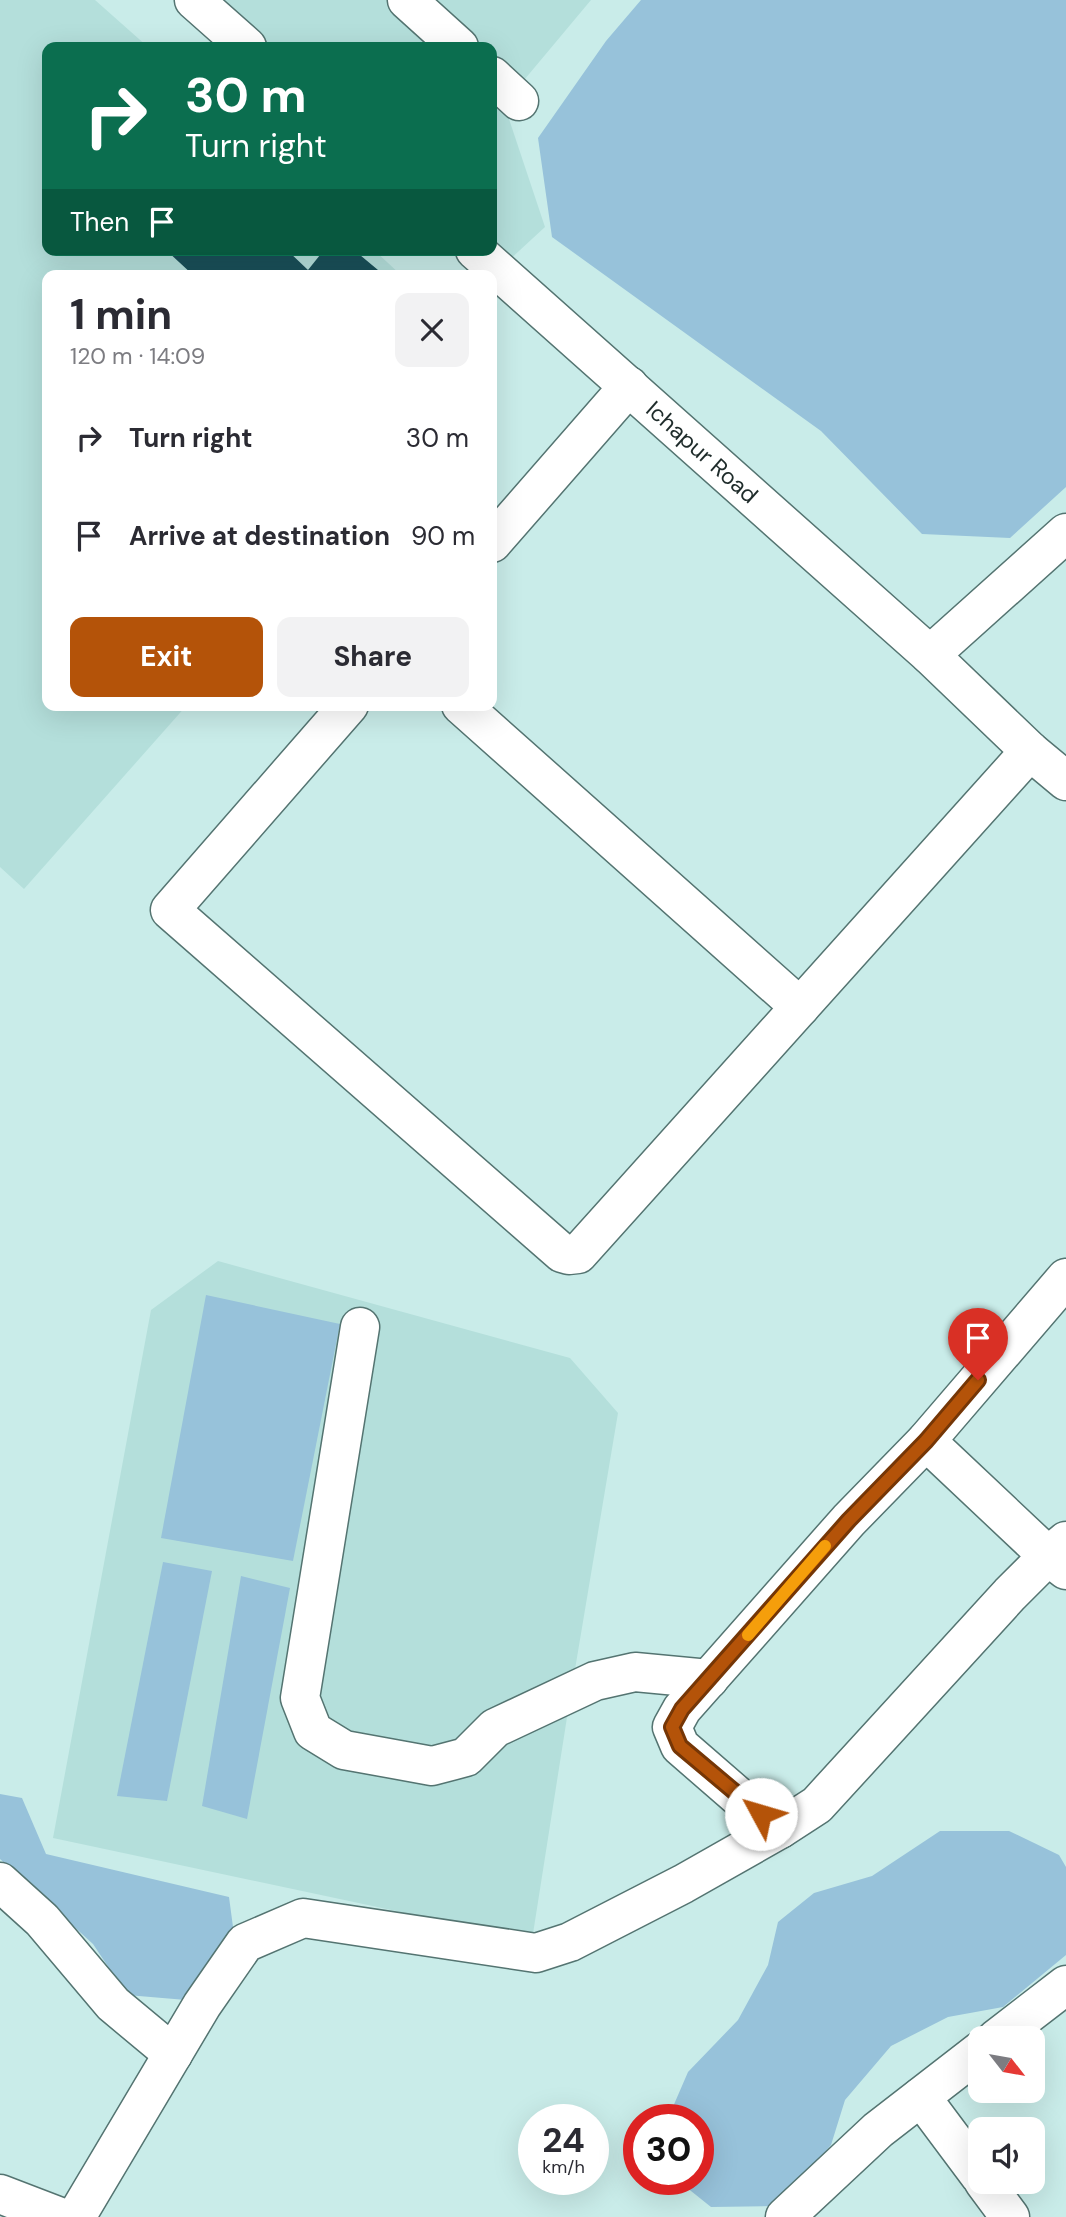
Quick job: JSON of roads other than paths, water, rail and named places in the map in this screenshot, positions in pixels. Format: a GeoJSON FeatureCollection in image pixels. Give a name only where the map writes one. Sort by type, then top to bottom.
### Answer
{"type":"FeatureCollection","features":[{"type":"Feature","properties":{"kind":"street"},"geometry":{"type":"LineString","coordinates":[[407,0],[454,42]]}},
{"type":"Feature","properties":{"kind":"street"},"geometry":{"type":"LineString","coordinates":[[199,2],[242,42]]}},
{"type":"Feature","properties":{"kind":"street","name":"Ichapur Road"},"geometry":{"type":"LineString","coordinates":[[482,256],[930,655],[1030,751],[1066,781]]}},
{"type":"Feature","properties":{"kind":"street"},"geometry":{"type":"LineString","coordinates":[[497,536],[629,386]]}},
{"type":"Feature","properties":{"kind":"street"},"geometry":{"type":"LineString","coordinates":[[930,655],[1066,533]]}},
{"type":"Feature","properties":{"kind":"street"},"geometry":{"type":"LineString","coordinates":[[344,711],[170,910],[562,1253],[569,1255],[578,1254],[1030,751]]}},
{"type":"Feature","properties":{"kind":"street"},"geometry":{"type":"LineString","coordinates":[[468,711],[800,1007]]}},
{"type":"Feature","properties":{"kind":"street"},"geometry":{"type":"LineString","coordinates":[[780,1829],[680,1746],[672,1727],[682,1709],[849,1520],[926,1441],[1066,1278]]}},
{"type":"Feature","properties":{"kind":"street"},"geometry":{"type":"LineString","coordinates":[[360,1327],[300,1698],[313,1731],[344,1750],[432,1766],[466,1757],[495,1728],[595,1681],[635,1672],[709,1679]]}},
{"type":"Feature","properties":{"kind":"street"},"geometry":{"type":"LineString","coordinates":[[76,2217],[202,2005],[245,1943],[303,1918],[526,1953],[570,1942],[683,1884],[817,1805],[1060,1556],[926,1441]]}},
{"type":"Feature","properties":{"kind":"street"},"geometry":{"type":"LineString","coordinates":[[0,1882],[43,1920],[113,2004],[173,2053]]}},
{"type":"Feature","properties":{"kind":"street"},"geometry":{"type":"LineString","coordinates":[[1013,2026],[1066,1985]]}},
{"type":"Feature","properties":{"kind":"street"},"geometry":{"type":"LineString","coordinates":[[785,2217],[878,2130],[968,2060]]}},
{"type":"Feature","properties":{"kind":"street"},"geometry":{"type":"LineString","coordinates":[[921,2097],[968,2160]]}},
{"type":"Feature","properties":{"kind":"street"},"geometry":{"type":"LineString","coordinates":[[0,2194],[60,2217]]}},
{"type":"Feature","properties":{"kind":"street"},"geometry":{"type":"LineString","coordinates":[[994,2194],[1010,2217]]}}]}
